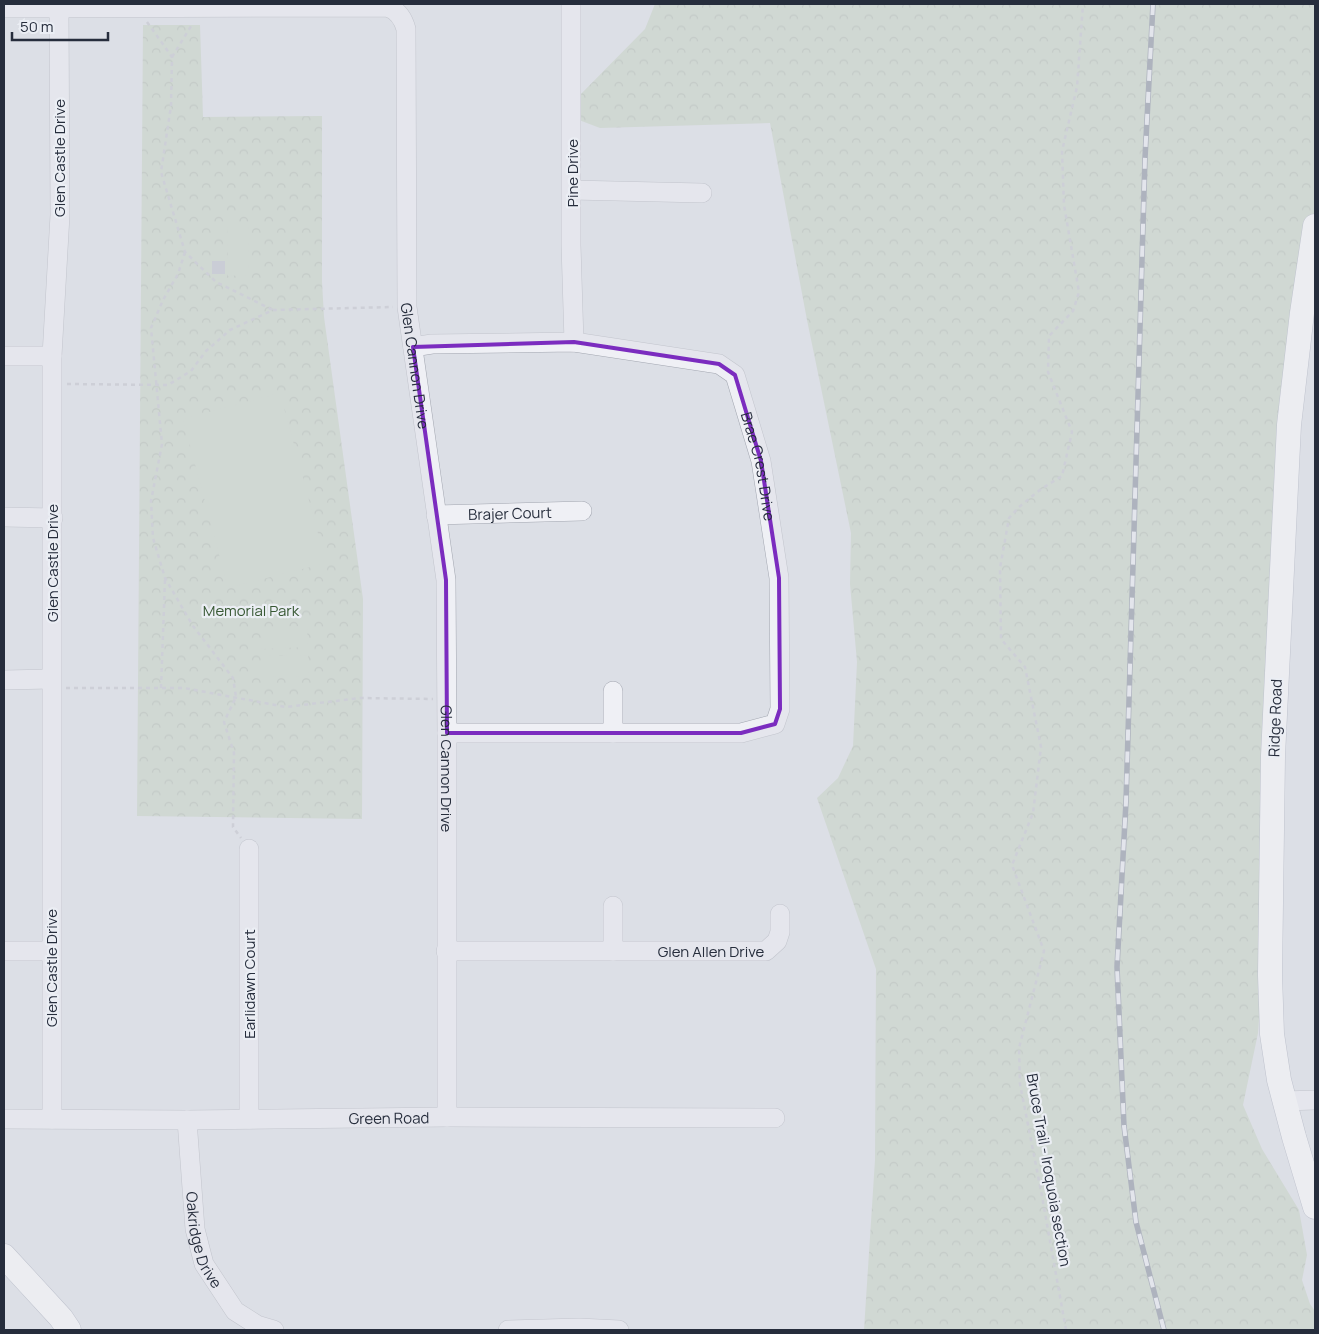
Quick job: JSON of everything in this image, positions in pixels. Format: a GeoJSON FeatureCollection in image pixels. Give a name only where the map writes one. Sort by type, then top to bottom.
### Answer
{"type":"FeatureCollection","features":[{"type":"Feature","properties":{"kind":"main road","name":"Ridge Road"},"geometry":{"type":"LineString","coordinates":[[1315,226],[1302,313],[1289,425],[1273,756],[1270,994],[1272,1034],[1279,1080],[1315,1207]]}},
{"type":"Feature","properties":{"kind":"main road"},"geometry":{"type":"LineString","coordinates":[[4,1256],[61,1318],[68,1330]]}},
{"type":"Feature","properties":{"kind":"street","name":"Pine Drive"},"geometry":{"type":"LineString","coordinates":[[571,4],[574,342]]}},
{"type":"Feature","properties":{"kind":"street","name":"Glen Cannon Drive"},"geometry":{"type":"LineString","coordinates":[[4,8],[387,7],[394,9],[402,18],[406,29],[407,307],[446,580],[447,1117]]}},
{"type":"Feature","properties":{"kind":"street","name":"Glen Castle Drive"},"geometry":{"type":"LineString","coordinates":[[52,1119],[52,356],[60,215],[59,8]]}},
{"type":"Feature","properties":{"kind":"street"},"geometry":{"type":"LineString","coordinates":[[572,190],[702,193]]}},
{"type":"Feature","properties":{"kind":"street","name":"Brae Crest Drive"},"geometry":{"type":"LineString","coordinates":[[413,347],[432,344],[574,342],[719,364],[735,375],[761,461],[779,578],[780,709],[775,724],[742,733],[447,733]]}},
{"type":"Feature","properties":{"kind":"street"},"geometry":{"type":"LineString","coordinates":[[4,356],[52,356]]}},
{"type":"Feature","properties":{"kind":"street","name":"Brajer Court"},"geometry":{"type":"LineString","coordinates":[[436,515],[582,511]]}},
{"type":"Feature","properties":{"kind":"street"},"geometry":{"type":"LineString","coordinates":[[4,517],[52,518]]}},
{"type":"Feature","properties":{"kind":"street"},"geometry":{"type":"LineString","coordinates":[[4,680],[51,683]]}},
{"type":"Feature","properties":{"kind":"street"},"geometry":{"type":"LineString","coordinates":[[612,733],[613,691]]}},
{"type":"Feature","properties":{"kind":"street","name":"Earlidawn Court"},"geometry":{"type":"LineString","coordinates":[[249,849],[249,1119]]}},
{"type":"Feature","properties":{"kind":"street"},"geometry":{"type":"LineString","coordinates":[[613,906],[613,950]]}},
{"type":"Feature","properties":{"kind":"street","name":"Glen Allen Drive"},"geometry":{"type":"LineString","coordinates":[[446,951],[766,951],[778,941],[780,914]]}},
{"type":"Feature","properties":{"kind":"street"},"geometry":{"type":"LineString","coordinates":[[4,951],[51,951]]}},
{"type":"Feature","properties":{"kind":"street"},"geometry":{"type":"LineString","coordinates":[[1285,1101],[1315,1100]]}},
{"type":"Feature","properties":{"kind":"street","name":"Green Road"},"geometry":{"type":"LineString","coordinates":[[4,1119],[775,1118]]}},
{"type":"Feature","properties":{"kind":"street","name":"Oakridge Drive"},"geometry":{"type":"LineString","coordinates":[[187,1120],[195,1229],[204,1264],[235,1311],[257,1325],[274,1330]]}},
{"type":"Feature","properties":{"kind":"street"},"geometry":{"type":"LineString","coordinates":[[508,1330],[579,1328],[619,1330]]}},
{"type":"Feature","properties":{"kind":"path","name":"Bruce Trail - Iroquoia section"},"geometry":{"type":"LineString","coordinates":[[1066,1330],[1020,1084],[1019,1048],[1044,950],[1012,865],[1033,813],[1041,747],[1025,667],[1000,639],[1000,568],[1009,518],[1041,489],[1062,476],[1072,432],[1048,372],[1049,336],[1073,311],[1079,292],[1064,205],[1062,152],[1077,87],[1084,4]]}},
{"type":"Feature","properties":{"kind":"path"},"geometry":{"type":"LineString","coordinates":[[136,8],[172,57]]}},
{"type":"Feature","properties":{"kind":"path"},"geometry":{"type":"LineString","coordinates":[[202,8],[172,57],[171,106],[161,172],[185,252],[216,282],[273,310]]}},
{"type":"Feature","properties":{"kind":"path"},"geometry":{"type":"LineString","coordinates":[[185,252],[178,274],[163,300],[151,328],[162,444],[151,501],[153,538],[165,578],[193,626],[233,678],[236,697],[224,722],[234,753],[233,827],[249,849]]}},
{"type":"Feature","properties":{"kind":"path"},"geometry":{"type":"LineString","coordinates":[[53,384],[168,384],[191,370],[206,351],[230,330],[273,310],[407,307]]}},
{"type":"Feature","properties":{"kind":"path"},"geometry":{"type":"LineString","coordinates":[[160,688],[165,578]]}},
{"type":"Feature","properties":{"kind":"path"},"geometry":{"type":"LineString","coordinates":[[51,683],[184,688],[286,707],[360,698],[447,699]]}},
{"type":"Feature","properties":{"kind":"highlighted area"},"geometry":{"type":"Polygon","coordinates":[[[574,342],[719,364],[735,375],[761,461],[779,578],[780,709],[775,724],[741,733],[447,733],[446,580],[413,347],[574,342]]]}},
{"type":"Feature","properties":{"kind":"green space"},"geometry":{"type":"Polygon","coordinates":[[[655,4],[1315,4],[1315,211],[1296,382],[1269,888],[1258,1033],[1243,1105],[1262,1149],[1299,1210],[1307,1255],[1302,1280],[1310,1304],[1315,1311],[1315,1330],[864,1330],[875,1160],[876,969],[817,798],[838,778],[853,746],[857,662],[850,584],[851,533],[807,320],[770,123],[600,128],[579,120],[580,95],[645,29],[655,4]]]}},
{"type":"Feature","properties":{"kind":"green space","name":"Memorial Park"},"geometry":{"type":"Polygon","coordinates":[[[143,25],[200,25],[203,117],[322,116],[322,282],[324,317],[363,599],[362,819],[137,816],[143,25]]]}},
{"type":"Feature","properties":{"kind":"green space"},"geometry":{"type":"Polygon","coordinates":[[[227,223],[248,223],[249,275],[228,276],[227,223]]]}},
{"type":"Feature","properties":{"kind":"green space"},"geometry":{"type":"Polygon","coordinates":[[[280,393],[326,563],[228,588],[183,419],[280,393]]]}},
{"type":"Feature","properties":{"kind":"green space"},"geometry":{"type":"Polygon","coordinates":[[[307,626],[308,647],[262,649],[261,627],[307,626]]]}},
{"type":"Feature","properties":{"kind":"green space"},"geometry":{"type":"Polygon","coordinates":[[[308,655],[309,676],[263,677],[263,656],[308,655]]]}},
{"type":"Feature","properties":{"kind":"building"},"geometry":{"type":"Polygon","coordinates":[[[212,261],[225,261],[225,274],[212,274],[212,261]]]}},
{"type":"Feature","properties":{"kind":"railway"},"geometry":{"type":"LineString","coordinates":[[1153,4],[1145,158],[1126,802],[1117,967],[1124,1126],[1136,1222],[1164,1330]]}}]}
